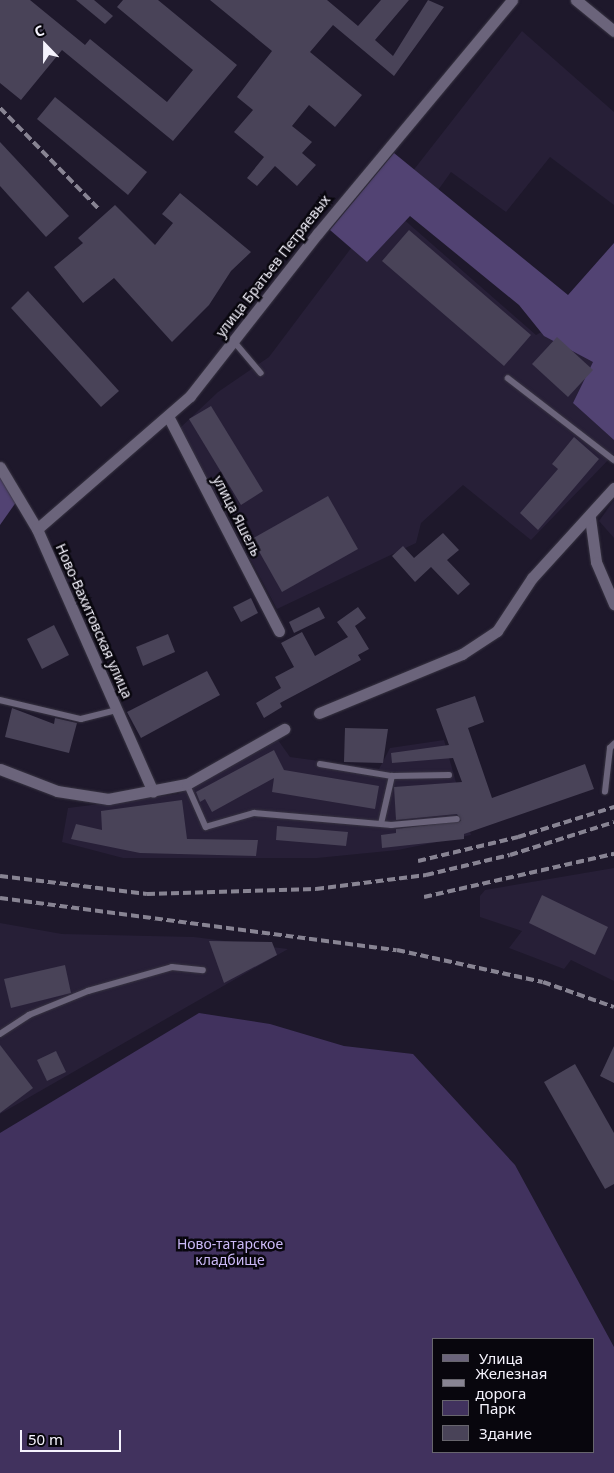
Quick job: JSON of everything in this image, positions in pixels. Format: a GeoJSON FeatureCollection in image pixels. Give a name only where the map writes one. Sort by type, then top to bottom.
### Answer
{"type":"FeatureCollection","features":[{"type":"Feature","properties":{"kind":"street"},"geometry":{"type":"LineString","coordinates":[[576,0],[614,31]]}},
{"type":"Feature","properties":{"kind":"street","name":"улица Братьев Петряевых"},"geometry":{"type":"LineString","coordinates":[[37,529],[190,396],[233,340],[286,265],[509,1]]}},
{"type":"Feature","properties":{"kind":"street","name":"улица Яшель"},"geometry":{"type":"LineString","coordinates":[[168,416],[280,631]]}},
{"type":"Feature","properties":{"kind":"street","name":"Ново-Вахитовская улица"},"geometry":{"type":"LineString","coordinates":[[0,467],[37,529],[153,792]]}},
{"type":"Feature","properties":{"kind":"street"},"geometry":{"type":"LineString","coordinates":[[319,713],[479,645],[497,631],[532,578],[590,518],[614,488]]}},
{"type":"Feature","properties":{"kind":"street"},"geometry":{"type":"LineString","coordinates":[[590,518],[596,562],[614,604]]}},
{"type":"Feature","properties":{"kind":"street"},"geometry":{"type":"LineString","coordinates":[[0,769],[57,791],[108,799],[153,792],[187,784],[284,729]]}},
{"type":"Feature","properties":{"kind":"lane"},"geometry":{"type":"LineString","coordinates":[[233,340],[261,372]]}},
{"type":"Feature","properties":{"kind":"lane"},"geometry":{"type":"LineString","coordinates":[[508,378],[614,460]]}},
{"type":"Feature","properties":{"kind":"lane"},"geometry":{"type":"LineString","coordinates":[[0,701],[82,719],[117,710]]}},
{"type":"Feature","properties":{"kind":"lane"},"geometry":{"type":"LineString","coordinates":[[605,792],[610,748],[614,744]]}},
{"type":"Feature","properties":{"kind":"lane"},"geometry":{"type":"LineString","coordinates":[[320,764],[392,776],[449,775]]}},
{"type":"Feature","properties":{"kind":"lane"},"geometry":{"type":"LineString","coordinates":[[381,824],[392,776]]}},
{"type":"Feature","properties":{"kind":"lane"},"geometry":{"type":"LineString","coordinates":[[187,784],[206,827],[254,813],[381,824],[457,819]]}},
{"type":"Feature","properties":{"kind":"lane"},"geometry":{"type":"LineString","coordinates":[[0,1034],[29,1015],[88,991],[172,967],[202,970]]}},
{"type":"Feature","properties":{"kind":"shaded area"},"geometry":{"type":"Polygon","coordinates":[[[522,31],[614,112],[614,205],[550,157],[506,212],[451,172],[431,200],[405,181],[522,31]]]}},
{"type":"Feature","properties":{"kind":"shaded area"},"geometry":{"type":"Polygon","coordinates":[[[394,153],[568,295],[614,243],[614,440],[573,403],[593,362],[544,336],[519,305],[410,216],[367,262],[330,230],[394,153]]]}},
{"type":"Feature","properties":{"kind":"shaded area"},"geometry":{"type":"Polygon","coordinates":[[[385,203],[536,335],[550,327],[598,365],[614,424],[614,454],[531,540],[463,485],[421,523],[416,543],[277,609],[180,428],[218,392],[269,357],[385,203]]]}},
{"type":"Feature","properties":{"kind":"shaded area"},"geometry":{"type":"Polygon","coordinates":[[[0,467],[19,498],[0,525],[0,467]]]}},
{"type":"Feature","properties":{"kind":"shaded area"},"geometry":{"type":"Polygon","coordinates":[[[614,500],[614,538],[599,521],[614,500]]]}},
{"type":"Feature","properties":{"kind":"shaded area"},"geometry":{"type":"Polygon","coordinates":[[[278,740],[290,757],[379,769],[390,748],[444,740],[471,835],[398,850],[317,858],[123,858],[62,842],[68,808],[178,794],[278,740]]]}},
{"type":"Feature","properties":{"kind":"shaded area"},"geometry":{"type":"Polygon","coordinates":[[[614,868],[614,981],[571,960],[564,969],[509,948],[522,931],[480,917],[480,896],[485,890],[614,868]]]}},
{"type":"Feature","properties":{"kind":"shaded area"},"geometry":{"type":"Polygon","coordinates":[[[0,923],[62,934],[194,937],[288,949],[0,1114],[0,923]]]}},
{"type":"Feature","properties":{"kind":"green space","name":"Ново-татарское кладбище"},"geometry":{"type":"Polygon","coordinates":[[[199,1013],[270,1024],[344,1046],[413,1054],[515,1165],[614,1347],[614,1473],[0,1473],[0,1133],[199,1013]]]}},
{"type":"Feature","properties":{"kind":"building"},"geometry":{"type":"Polygon","coordinates":[[[0,0],[30,0],[85,45],[90,39],[167,102],[193,70],[117,7],[123,0],[158,0],[237,65],[173,141],[62,50],[21,100],[0,83],[0,0]]]}},
{"type":"Feature","properties":{"kind":"building"},"geometry":{"type":"Polygon","coordinates":[[[76,0],[94,0],[113,16],[105,24],[76,0]]]}},
{"type":"Feature","properties":{"kind":"building"},"geometry":{"type":"Polygon","coordinates":[[[210,0],[327,0],[358,26],[381,0],[409,0],[375,40],[393,56],[428,0],[444,7],[394,76],[333,25],[310,52],[362,95],[335,127],[309,105],[292,126],[312,142],[302,153],[316,165],[297,186],[275,166],[257,186],[247,178],[264,157],[234,132],[253,110],[237,97],[272,51],[210,0]]]}},
{"type":"Feature","properties":{"kind":"building"},"geometry":{"type":"Polygon","coordinates":[[[55,97],[147,172],[128,195],[37,119],[55,97]]]}},
{"type":"Feature","properties":{"kind":"building"},"geometry":{"type":"Polygon","coordinates":[[[0,142],[69,216],[46,237],[0,186],[0,142]]]}},
{"type":"Feature","properties":{"kind":"building"},"geometry":{"type":"Polygon","coordinates":[[[180,193],[251,252],[231,271],[209,305],[172,342],[114,278],[83,303],[54,267],[83,243],[78,238],[115,205],[155,245],[173,223],[162,214],[180,193]]]}},
{"type":"Feature","properties":{"kind":"building"},"geometry":{"type":"Polygon","coordinates":[[[409,230],[531,335],[504,366],[382,261],[409,230]]]}},
{"type":"Feature","properties":{"kind":"building"},"geometry":{"type":"Polygon","coordinates":[[[28,291],[119,391],[101,407],[11,308],[28,291]]]}},
{"type":"Feature","properties":{"kind":"building"},"geometry":{"type":"Polygon","coordinates":[[[557,337],[593,370],[568,397],[532,364],[557,337]]]}},
{"type":"Feature","properties":{"kind":"building"},"geometry":{"type":"Polygon","coordinates":[[[211,406],[263,491],[241,505],[189,419],[211,406]]]}},
{"type":"Feature","properties":{"kind":"building"},"geometry":{"type":"Polygon","coordinates":[[[574,437],[599,459],[538,530],[520,513],[558,469],[552,464],[574,437]]]}},
{"type":"Feature","properties":{"kind":"building"},"geometry":{"type":"Polygon","coordinates":[[[328,496],[358,549],[282,592],[252,539],[328,496]]]}},
{"type":"Feature","properties":{"kind":"building"},"geometry":{"type":"Polygon","coordinates":[[[443,533],[459,550],[447,560],[470,584],[458,595],[431,567],[415,582],[392,556],[403,546],[414,558],[443,533]]]}},
{"type":"Feature","properties":{"kind":"building"},"geometry":{"type":"Polygon","coordinates":[[[251,598],[258,613],[241,622],[233,607],[251,598]]]}},
{"type":"Feature","properties":{"kind":"building"},"geometry":{"type":"Polygon","coordinates":[[[319,607],[325,618],[294,633],[289,622],[319,607]]]}},
{"type":"Feature","properties":{"kind":"building"},"geometry":{"type":"Polygon","coordinates":[[[358,607],[366,618],[355,626],[369,649],[358,655],[361,660],[280,703],[282,707],[264,718],[256,703],[281,688],[275,677],[294,667],[281,643],[302,632],[315,656],[348,637],[337,622],[358,607]]]}},
{"type":"Feature","properties":{"kind":"building"},"geometry":{"type":"Polygon","coordinates":[[[54,625],[69,655],[42,669],[27,639],[54,625]]]}},
{"type":"Feature","properties":{"kind":"building"},"geometry":{"type":"Polygon","coordinates":[[[168,634],[175,652],[143,666],[136,647],[168,634]]]}},
{"type":"Feature","properties":{"kind":"building"},"geometry":{"type":"Polygon","coordinates":[[[207,671],[220,695],[141,738],[127,712],[207,671]]]}},
{"type":"Feature","properties":{"kind":"building"},"geometry":{"type":"Polygon","coordinates":[[[475,696],[484,722],[468,728],[492,798],[585,764],[594,789],[464,834],[464,839],[382,848],[381,835],[396,833],[396,829],[461,821],[457,814],[396,820],[394,787],[462,782],[453,758],[392,763],[391,753],[449,745],[436,709],[475,696]]]}},
{"type":"Feature","properties":{"kind":"building"},"geometry":{"type":"Polygon","coordinates":[[[12,708],[54,724],[55,718],[77,723],[69,753],[5,737],[12,708]]]}},
{"type":"Feature","properties":{"kind":"building"},"geometry":{"type":"Polygon","coordinates":[[[345,728],[388,729],[383,763],[344,762],[345,728]]]}},
{"type":"Feature","properties":{"kind":"building"},"geometry":{"type":"Polygon","coordinates":[[[274,750],[284,770],[379,786],[375,809],[272,792],[274,778],[212,812],[205,799],[200,802],[196,792],[274,750]]]}},
{"type":"Feature","properties":{"kind":"building"},"geometry":{"type":"Polygon","coordinates":[[[182,800],[187,839],[258,840],[256,856],[140,853],[71,839],[76,824],[102,830],[101,811],[182,800]]]}},
{"type":"Feature","properties":{"kind":"building"},"geometry":{"type":"Polygon","coordinates":[[[277,826],[348,832],[346,846],[276,840],[277,826]]]}},
{"type":"Feature","properties":{"kind":"building"},"geometry":{"type":"Polygon","coordinates":[[[542,895],[608,927],[595,955],[529,923],[542,895]]]}},
{"type":"Feature","properties":{"kind":"building"},"geometry":{"type":"Polygon","coordinates":[[[209,941],[272,942],[277,955],[224,983],[209,941]]]}},
{"type":"Feature","properties":{"kind":"building"},"geometry":{"type":"Polygon","coordinates":[[[65,965],[71,993],[11,1008],[4,979],[65,965]]]}},
{"type":"Feature","properties":{"kind":"building"},"geometry":{"type":"Polygon","coordinates":[[[0,1045],[33,1088],[0,1113],[0,1045]]]}},
{"type":"Feature","properties":{"kind":"building"},"geometry":{"type":"Polygon","coordinates":[[[614,1046],[614,1083],[600,1076],[614,1046]]]}},
{"type":"Feature","properties":{"kind":"building"},"geometry":{"type":"Polygon","coordinates":[[[56,1051],[66,1072],[47,1081],[37,1060],[56,1051]]]}},
{"type":"Feature","properties":{"kind":"building"},"geometry":{"type":"Polygon","coordinates":[[[575,1064],[614,1133],[614,1184],[605,1189],[544,1082],[575,1064]]]}},
{"type":"Feature","properties":{"kind":"railway"},"geometry":{"type":"LineString","coordinates":[[0,108],[98,208]]}},
{"type":"Feature","properties":{"kind":"railway"},"geometry":{"type":"LineString","coordinates":[[418,861],[518,837],[614,807]]}},
{"type":"Feature","properties":{"kind":"railway"},"geometry":{"type":"LineString","coordinates":[[0,876],[147,894],[316,889],[426,875],[510,855],[614,822]]}},
{"type":"Feature","properties":{"kind":"railway"},"geometry":{"type":"LineString","coordinates":[[424,897],[614,854]]}},
{"type":"Feature","properties":{"kind":"railway"},"geometry":{"type":"LineString","coordinates":[[0,898],[397,950],[543,982],[614,1007]]}}]}
